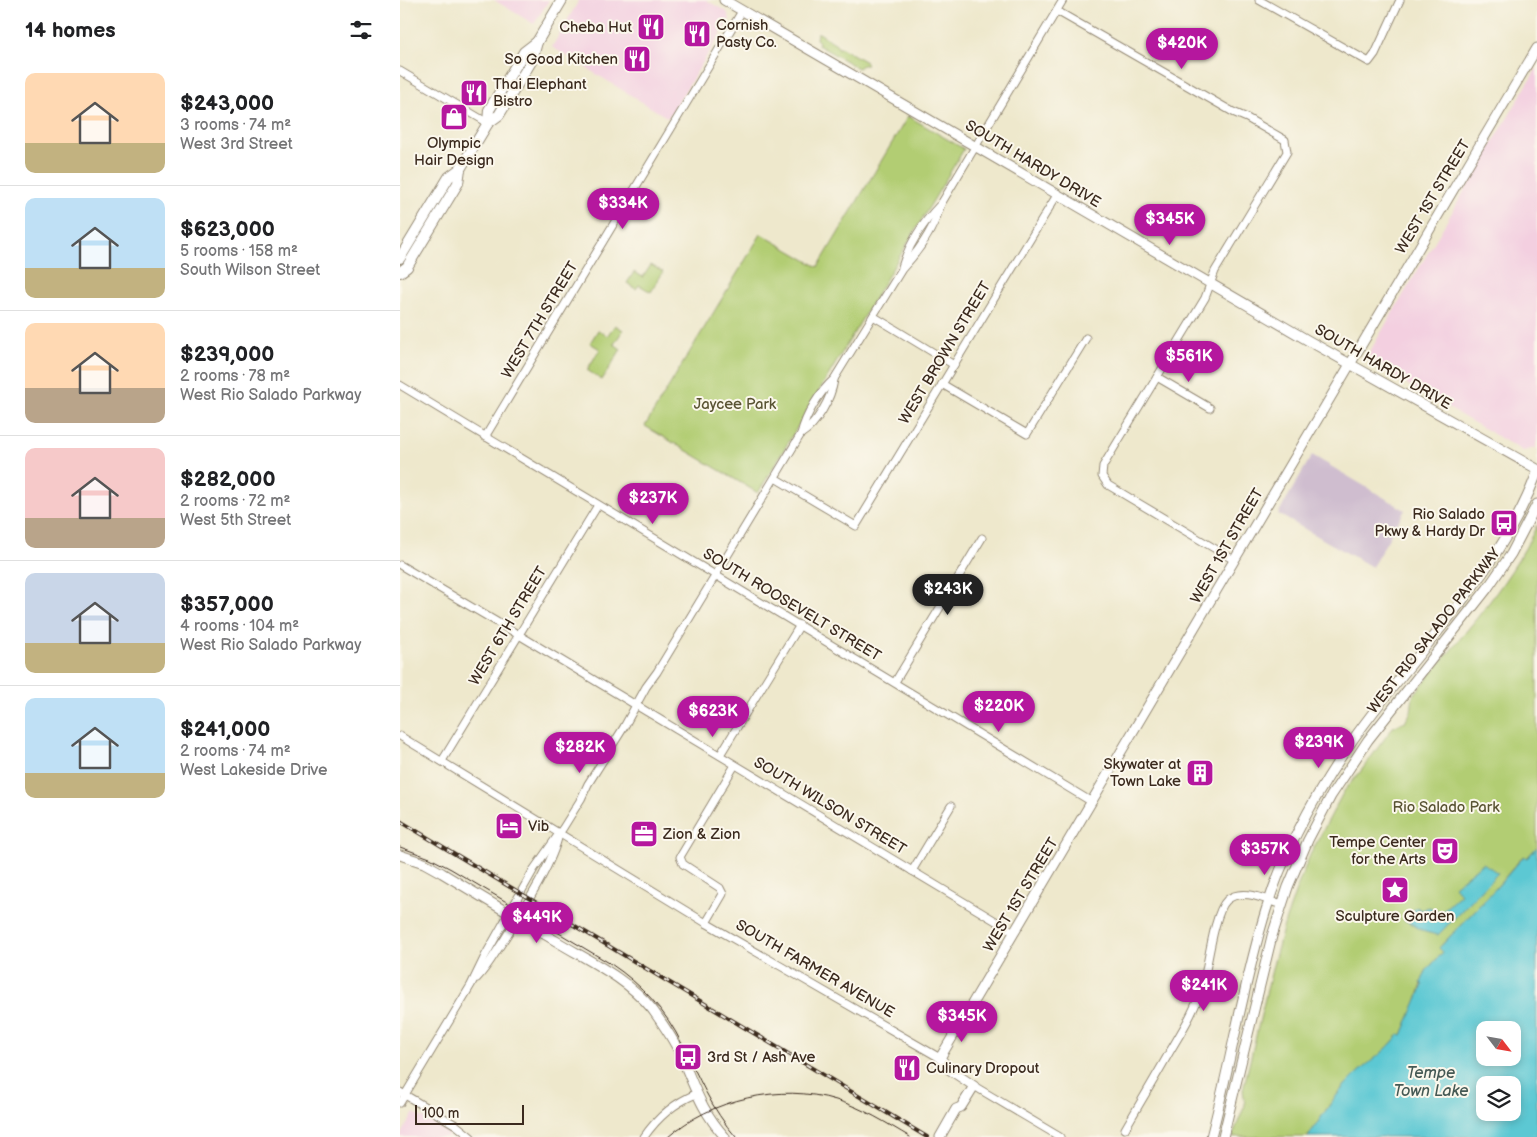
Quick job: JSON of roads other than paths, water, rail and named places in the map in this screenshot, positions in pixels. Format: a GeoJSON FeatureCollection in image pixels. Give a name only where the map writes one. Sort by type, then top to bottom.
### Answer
{"type":"FeatureCollection","features":[{"type":"Feature","properties":{"kind":"main road"},"geometry":{"type":"LineString","coordinates":[[400,258],[449,177],[460,169],[488,123],[489,110],[524,52],[537,42],[562,0]]}},
{"type":"Feature","properties":{"kind":"main road"},"geometry":{"type":"LineString","coordinates":[[400,272],[407,267],[458,183],[460,169]]}},
{"type":"Feature","properties":{"kind":"street","name":"SOUTH HARDY DRIVE"},"geometry":{"type":"LineString","coordinates":[[724,0],[1211,284],[1537,469]]}},
{"type":"Feature","properties":{"kind":"street"},"geometry":{"type":"LineString","coordinates":[[400,1104],[403,1093],[471,985],[485,956],[534,869],[552,842],[560,834],[581,799],[592,786],[602,763],[653,684],[657,672],[801,434],[808,430],[814,422],[833,389],[834,379],[902,269],[916,254],[934,224],[941,204],[1064,0]]}},
{"type":"Feature","properties":{"kind":"street"},"geometry":{"type":"LineString","coordinates":[[1259,0],[1369,62],[1375,54],[1400,0]]}},
{"type":"Feature","properties":{"kind":"street","name":"WEST 7TH STREET"},"geometry":{"type":"LineString","coordinates":[[485,437],[742,11]]}},
{"type":"Feature","properties":{"kind":"street"},"geometry":{"type":"LineString","coordinates":[[1058,11],[1233,112],[1265,127],[1285,140],[1287,146],[1287,152],[1215,271],[1205,298],[1103,466],[1102,476],[1108,485],[1234,560]]}},
{"type":"Feature","properties":{"kind":"street","name":"WEST 1ST STREET"},"geometry":{"type":"LineString","coordinates":[[940,1058],[1537,48]]}},
{"type":"Feature","properties":{"kind":"street"},"geometry":{"type":"LineString","coordinates":[[401,74],[488,123]]}},
{"type":"Feature","properties":{"kind":"street","name":"WEST BROWN STREET"},"geometry":{"type":"LineString","coordinates":[[775,478],[856,526],[1057,195]]}},
{"type":"Feature","properties":{"kind":"street"},"geometry":{"type":"LineString","coordinates":[[873,316],[954,365]]}},
{"type":"Feature","properties":{"kind":"street"},"geometry":{"type":"LineString","coordinates":[[942,384],[1027,434],[1086,338]]}},
{"type":"Feature","properties":{"kind":"street"},"geometry":{"type":"LineString","coordinates":[[1157,377],[1210,408]]}},
{"type":"Feature","properties":{"kind":"street","name":"SOUTH ROOSEVELT STREET"},"geometry":{"type":"LineString","coordinates":[[400,385],[1092,802]]}},
{"type":"Feature","properties":{"kind":"street","name":"WEST RIO SALADO PARKWAY"},"geometry":{"type":"LineString","coordinates":[[1211,1137],[1252,963],[1269,901],[1285,860],[1303,822],[1342,754],[1366,721],[1487,569],[1512,527],[1537,473]]}},
{"type":"Feature","properties":{"kind":"street","name":"WEST RIO SALADO PARKWAY"},"geometry":{"type":"LineString","coordinates":[[1223,1137],[1264,967],[1282,905],[1308,840],[1348,769],[1370,736],[1488,589],[1512,554],[1537,504]]}},
{"type":"Feature","properties":{"kind":"street","name":"WEST 6TH STREET"},"geometry":{"type":"LineString","coordinates":[[442,761],[598,505]]}},
{"type":"Feature","properties":{"kind":"street"},"geometry":{"type":"LineString","coordinates":[[895,682],[982,538]]}},
{"type":"Feature","properties":{"kind":"street","name":"SOUTH WILSON STREET"},"geometry":{"type":"LineString","coordinates":[[400,565],[638,705],[1014,932]]}},
{"type":"Feature","properties":{"kind":"street"},"geometry":{"type":"LineString","coordinates":[[720,756],[800,625]]}},
{"type":"Feature","properties":{"kind":"street","name":"SOUTH FARMER AVENUE"},"geometry":{"type":"LineString","coordinates":[[400,736],[706,923],[940,1058],[950,1070],[974,1086],[1060,1137]]}},
{"type":"Feature","properties":{"kind":"street"},"geometry":{"type":"LineString","coordinates":[[706,923],[723,894],[720,888],[683,864],[680,857],[735,765]]}},
{"type":"Feature","properties":{"kind":"street"},"geometry":{"type":"LineString","coordinates":[[912,871],[951,806]]}},
{"type":"Feature","properties":{"kind":"street"},"geometry":{"type":"LineString","coordinates":[[471,985],[517,919],[557,845],[560,834]]}},
{"type":"Feature","properties":{"kind":"street"},"geometry":{"type":"LineString","coordinates":[[400,856],[424,864],[442,873],[618,978],[645,1002],[660,1020],[680,1053],[696,1094],[708,1116],[725,1137]]}},
{"type":"Feature","properties":{"kind":"street"},"geometry":{"type":"LineString","coordinates":[[1125,1129],[1189,1018],[1203,985],[1215,929],[1224,904],[1230,898],[1244,894],[1282,905]]}},
{"type":"Feature","properties":{"kind":"street"},"geometry":{"type":"LineString","coordinates":[[940,1137],[956,1109],[961,1106],[974,1086]]}},
{"type":"Feature","properties":{"kind":"street"},"geometry":{"type":"LineString","coordinates":[[403,1093],[456,1125],[470,1137]]}},
{"type":"Feature","properties":{"kind":"street"},"geometry":{"type":"LineString","coordinates":[[644,1137],[663,1115],[677,1103],[696,1094]]}},
{"type":"Feature","properties":{"kind":"street"},"geometry":{"type":"LineString","coordinates":[[947,1137],[962,1113],[961,1106]]}},
{"type":"Feature","properties":{"kind":"water","name":"Tempe Town Lake"},"geometry":{"type":"Polygon","coordinates":[[[1537,847],[1537,1137],[1308,1137],[1344,1086],[1388,1047],[1399,1034],[1402,1035],[1423,985],[1421,983],[1426,971],[1443,952],[1439,948],[1524,856],[1527,858],[1537,847]]]}},
{"type":"Feature","properties":{"kind":"water"},"geometry":{"type":"Polygon","coordinates":[[[1483,863],[1498,873],[1438,935],[1425,932],[1403,919],[1417,907],[1421,910],[1429,907],[1441,912],[1461,894],[1454,886],[1483,863]]]}},
{"type":"Feature","properties":{"kind":"tram line"},"geometry":{"type":"LineString","coordinates":[[400,847],[430,858],[451,869],[611,964],[633,980],[652,999],[676,1032],[712,1104],[736,1137]]}},
{"type":"Feature","properties":{"kind":"tram line"},"geometry":{"type":"LineString","coordinates":[[668,1137],[685,1124],[726,1104],[770,1094],[793,1093],[815,1095],[846,1103],[874,1116],[910,1137]]}},
{"type":"Feature","properties":{"kind":"railway"},"geometry":{"type":"LineString","coordinates":[[400,821],[927,1137]]}},
{"type":"Feature","properties":{"kind":"place","name":"Cheba Hut"},"geometry":{"type":"Point","coordinates":[651,27]}},
{"type":"Feature","properties":{"kind":"place","name":"Cornish Pasty Co."},"geometry":{"type":"Point","coordinates":[697,34]}},
{"type":"Feature","properties":{"kind":"place","name":"So Good Kitchen"},"geometry":{"type":"Point","coordinates":[637,59]}},
{"type":"Feature","properties":{"kind":"place","name":"Thai Elephant Bistro"},"geometry":{"type":"Point","coordinates":[474,93]}},
{"type":"Feature","properties":{"kind":"place","name":"Olympic Hair Design"},"geometry":{"type":"Point","coordinates":[454,117]}},
{"type":"Feature","properties":{"kind":"place","name":"Rio Salado Pkwy & Hardy Dr"},"geometry":{"type":"Point","coordinates":[1504,523]}},
{"type":"Feature","properties":{"kind":"place","name":"Skywater at Town Lake"},"geometry":{"type":"Point","coordinates":[1200,773]}},
{"type":"Feature","properties":{"kind":"place","name":"Vib"},"geometry":{"type":"Point","coordinates":[509,826]}},
{"type":"Feature","properties":{"kind":"place","name":"Zion & Zion"},"geometry":{"type":"Point","coordinates":[644,834]}},
{"type":"Feature","properties":{"kind":"place","name":"Tempe Center for the Arts"},"geometry":{"type":"Point","coordinates":[1445,851]}},
{"type":"Feature","properties":{"kind":"place","name":"Sculpture Garden"},"geometry":{"type":"Point","coordinates":[1395,890]}},
{"type":"Feature","properties":{"kind":"place","name":"3rd St / Ash Ave"},"geometry":{"type":"Point","coordinates":[688,1057]}},
{"type":"Feature","properties":{"kind":"place","name":"Culinary Dropout"},"geometry":{"type":"Point","coordinates":[907,1068]}},
{"type":"Feature","properties":{"kind":"park label","name":"Jaycee Park"},"geometry":{"type":"Point","coordinates":[735,404]}},
{"type":"Feature","properties":{"kind":"park label","name":"Rio Salado Park"},"geometry":{"type":"Point","coordinates":[1446,807]}}]}
